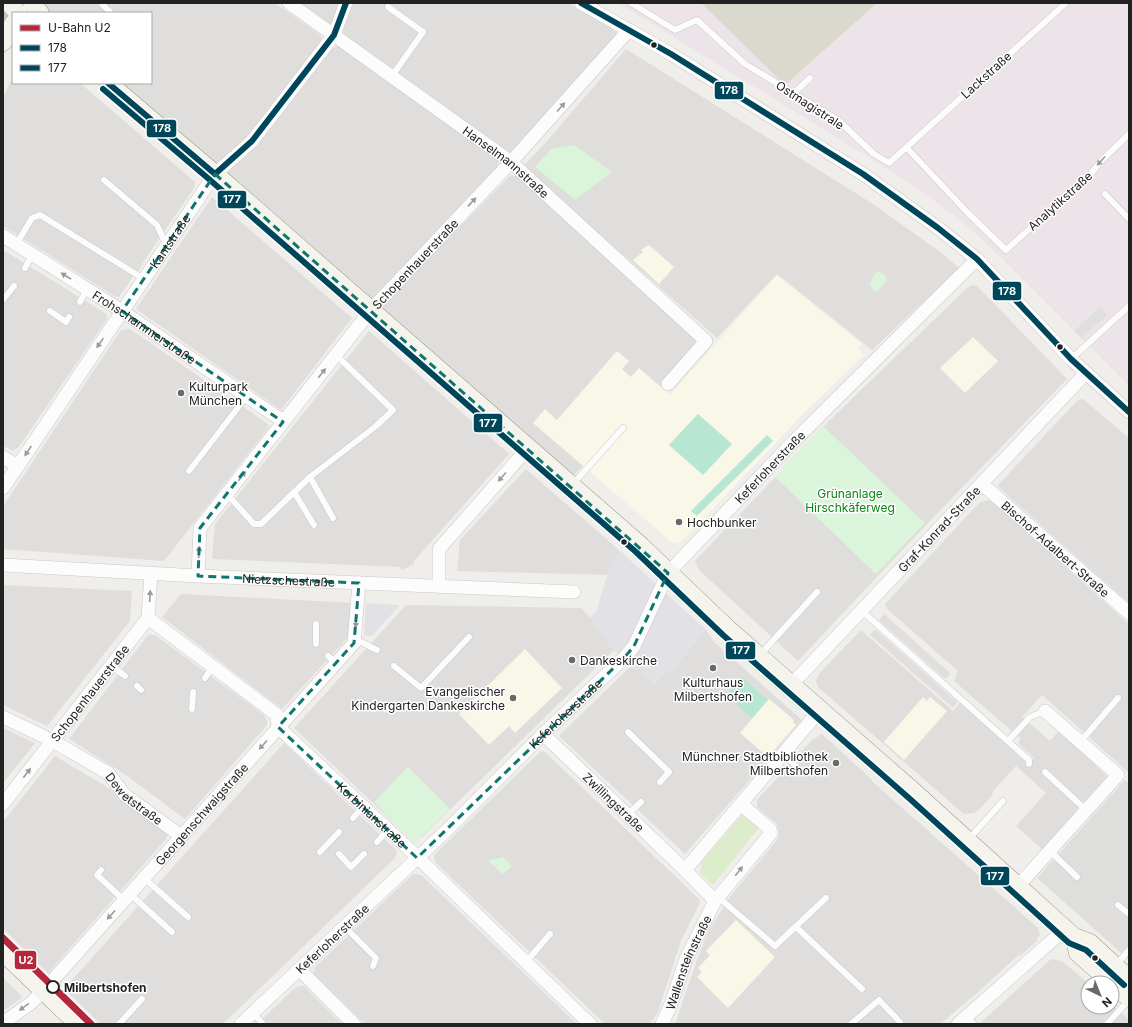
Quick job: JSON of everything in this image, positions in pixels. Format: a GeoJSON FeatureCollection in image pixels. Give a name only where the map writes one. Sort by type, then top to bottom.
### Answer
{"type":"FeatureCollection","features":[{"type":"Feature","properties":{"kind":"main road"},"geometry":{"type":"LineString","coordinates":[[10,3],[17,12]]}},
{"type":"Feature","properties":{"kind":"main road"},"geometry":{"type":"LineString","coordinates":[[19,12],[25,3]]}},
{"type":"Feature","properties":{"kind":"main road"},"geometry":{"type":"LineString","coordinates":[[32,3],[39,12]]}},
{"type":"Feature","properties":{"kind":"main road"},"geometry":{"type":"LineString","coordinates":[[3,42],[12,26]]}},
{"type":"Feature","properties":{"kind":"main road"},"geometry":{"type":"LineString","coordinates":[[109,84],[215,174],[641,546],[791,685],[968,840],[1069,933],[1078,953],[1109,975]]}},
{"type":"Feature","properties":{"kind":"main road"},"geometry":{"type":"LineString","coordinates":[[3,952],[78,1024]]}},
{"type":"Feature","properties":{"kind":"main road"},"geometry":{"type":"LineString","coordinates":[[1120,987],[1129,999]]}},
{"type":"Feature","properties":{"kind":"street","name":"Hanselmannstraße"},"geometry":{"type":"LineString","coordinates":[[289,3],[511,162],[706,341],[668,384]]}},
{"type":"Feature","properties":{"kind":"street","name":"Kantstraße"},"geometry":{"type":"LineString","coordinates":[[3,488],[215,174],[260,132],[334,35],[346,3]]}},
{"type":"Feature","properties":{"kind":"street"},"geometry":{"type":"LineString","coordinates":[[581,3],[671,54],[863,174],[938,228],[976,259],[1071,359],[1129,412]]}},
{"type":"Feature","properties":{"kind":"street","name":"Schopenhauerstraße"},"geometry":{"type":"LineString","coordinates":[[198,576],[200,528],[371,310],[511,162],[629,30]]}},
{"type":"Feature","properties":{"kind":"street","name":"Frohschammerstraße"},"geometry":{"type":"LineString","coordinates":[[3,236],[122,311],[276,417],[285,420]]}},
{"type":"Feature","properties":{"kind":"street","name":"Keferloherstraße"},"geometry":{"type":"LineString","coordinates":[[241,1024],[470,808],[543,734],[624,658],[634,646],[668,572],[791,444],[976,259]]}},
{"type":"Feature","properties":{"kind":"street","name":"Graf-Konrad-Straße"},"geometry":{"type":"LineString","coordinates":[[791,685],[1086,373]]}},
{"type":"Feature","properties":{"kind":"street"},"geometry":{"type":"LineString","coordinates":[[439,586],[437,553],[439,549],[528,448]]}},
{"type":"Feature","properties":{"kind":"street"},"geometry":{"type":"LineString","coordinates":[[3,457],[18,466]]}},
{"type":"Feature","properties":{"kind":"street","name":"Bischof-Adalbert-Straße"},"geometry":{"type":"LineString","coordinates":[[982,484],[1129,613]]}},
{"type":"Feature","properties":{"kind":"street","name":"Nietzschestraße"},"geometry":{"type":"LineString","coordinates":[[3,565],[198,576],[574,592]]}},
{"type":"Feature","properties":{"kind":"street"},"geometry":{"type":"LineString","coordinates":[[148,618],[151,573]]}},
{"type":"Feature","properties":{"kind":"street","name":"Georgenschwaigstraße"},"geometry":{"type":"LineString","coordinates":[[3,1023],[30,1003],[44,990],[278,727],[332,659],[354,643],[359,583]]}},
{"type":"Feature","properties":{"kind":"street","name":"Schopenhauerstraße"},"geometry":{"type":"LineString","coordinates":[[3,804],[51,740],[148,618]]}},
{"type":"Feature","properties":{"kind":"street","name":"Korbinianstraße"},"geometry":{"type":"LineString","coordinates":[[148,618],[277,715],[278,727],[388,830],[590,1024]]}},
{"type":"Feature","properties":{"kind":"street"},"geometry":{"type":"LineString","coordinates":[[685,870],[820,710]]}},
{"type":"Feature","properties":{"kind":"street"},"geometry":{"type":"LineString","coordinates":[[1018,886],[1118,775],[1045,711]]}},
{"type":"Feature","properties":{"kind":"street","name":"Dewetstraße"},"geometry":{"type":"LineString","coordinates":[[3,717],[51,740],[108,773],[125,795],[181,836]]}},
{"type":"Feature","properties":{"kind":"street","name":"Zwillingstraße"},"geometry":{"type":"LineString","coordinates":[[543,734],[716,899]]}},
{"type":"Feature","properties":{"kind":"street","name":"Wallensteinstraße"},"geometry":{"type":"LineString","coordinates":[[662,1024],[671,1004],[686,959],[716,899],[771,832],[770,829],[741,804]]}},
{"type":"Feature","properties":{"kind":"street"},"geometry":{"type":"LineString","coordinates":[[966,1022],[1069,933]]}},
{"type":"Feature","properties":{"kind":"street"},"geometry":{"type":"LineString","coordinates":[[299,969],[354,1024]]}},
{"type":"Feature","properties":{"kind":"lane"},"geometry":{"type":"LineString","coordinates":[[102,3],[112,12]]}},
{"type":"Feature","properties":{"kind":"lane","name":"Ostmagistrale"},"geometry":{"type":"LineString","coordinates":[[631,3],[675,30],[697,20],[745,64],[838,120],[874,154],[889,163],[906,148]]}},
{"type":"Feature","properties":{"kind":"lane","name":"Lackstraße"},"geometry":{"type":"LineString","coordinates":[[906,148],[1066,3]]}},
{"type":"Feature","properties":{"kind":"lane"},"geometry":{"type":"LineString","coordinates":[[388,7],[423,32],[392,76]]}},
{"type":"Feature","properties":{"kind":"lane"},"geometry":{"type":"LineString","coordinates":[[793,94],[810,78]]}},
{"type":"Feature","properties":{"kind":"lane","name":"Analytikstraße"},"geometry":{"type":"LineString","coordinates":[[906,148],[967,212],[1006,250],[1089,176],[1102,160],[1129,134]]}},
{"type":"Feature","properties":{"kind":"lane"},"geometry":{"type":"LineString","coordinates":[[104,180],[157,225],[163,238],[169,242]]}},
{"type":"Feature","properties":{"kind":"lane"},"geometry":{"type":"LineString","coordinates":[[1105,194],[1129,219]]}},
{"type":"Feature","properties":{"kind":"lane"},"geometry":{"type":"LineString","coordinates":[[16,245],[32,218],[40,215],[144,279]]}},
{"type":"Feature","properties":{"kind":"lane"},"geometry":{"type":"LineString","coordinates":[[25,268],[32,254]]}},
{"type":"Feature","properties":{"kind":"lane"},"geometry":{"type":"LineString","coordinates":[[3,300],[14,286]]}},
{"type":"Feature","properties":{"kind":"lane"},"geometry":{"type":"LineString","coordinates":[[80,302],[87,289]]}},
{"type":"Feature","properties":{"kind":"lane"},"geometry":{"type":"LineString","coordinates":[[1071,359],[1129,306]]}},
{"type":"Feature","properties":{"kind":"lane"},"geometry":{"type":"LineString","coordinates":[[50,311],[66,322],[69,317]]}},
{"type":"Feature","properties":{"kind":"lane"},"geometry":{"type":"LineString","coordinates":[[227,494],[254,524],[261,524],[310,477],[376,426],[393,410],[336,355]]}},
{"type":"Feature","properties":{"kind":"lane"},"geometry":{"type":"LineString","coordinates":[[189,471],[247,396]]}},
{"type":"Feature","properties":{"kind":"lane"},"geometry":{"type":"LineString","coordinates":[[571,486],[623,428]]}},
{"type":"Feature","properties":{"kind":"lane"},"geometry":{"type":"LineString","coordinates":[[310,477],[334,518]]}},
{"type":"Feature","properties":{"kind":"lane"},"geometry":{"type":"LineString","coordinates":[[294,492],[314,525]]}},
{"type":"Feature","properties":{"kind":"lane"},"geometry":{"type":"LineString","coordinates":[[759,656],[817,592]]}},
{"type":"Feature","properties":{"kind":"lane"},"geometry":{"type":"LineString","coordinates":[[862,611],[1029,760],[1029,764]]}},
{"type":"Feature","properties":{"kind":"lane"},"geometry":{"type":"LineString","coordinates":[[316,624],[316,644]]}},
{"type":"Feature","properties":{"kind":"lane"},"geometry":{"type":"LineString","coordinates":[[394,666],[421,688],[469,637]]}},
{"type":"Feature","properties":{"kind":"lane"},"geometry":{"type":"LineString","coordinates":[[354,639],[377,650]]}},
{"type":"Feature","properties":{"kind":"lane"},"geometry":{"type":"LineString","coordinates":[[110,665],[124,676]]}},
{"type":"Feature","properties":{"kind":"lane"},"geometry":{"type":"LineString","coordinates":[[204,678],[213,666]]}},
{"type":"Feature","properties":{"kind":"lane"},"geometry":{"type":"LineString","coordinates":[[192,709],[193,692]]}},
{"type":"Feature","properties":{"kind":"lane"},"geometry":{"type":"LineString","coordinates":[[1080,742],[1118,698]]}},
{"type":"Feature","properties":{"kind":"lane"},"geometry":{"type":"LineString","coordinates":[[1008,741],[1030,717],[1045,711]]}},
{"type":"Feature","properties":{"kind":"lane"},"geometry":{"type":"LineString","coordinates":[[628,732],[669,772],[660,782]]}},
{"type":"Feature","properties":{"kind":"lane"},"geometry":{"type":"LineString","coordinates":[[783,754],[796,766]]}},
{"type":"Feature","properties":{"kind":"lane"},"geometry":{"type":"LineString","coordinates":[[1044,772],[1086,810]]}},
{"type":"Feature","properties":{"kind":"lane"},"geometry":{"type":"LineString","coordinates":[[968,840],[1003,800]]}},
{"type":"Feature","properties":{"kind":"lane"},"geometry":{"type":"LineString","coordinates":[[628,815],[641,802]]}},
{"type":"Feature","properties":{"kind":"lane"},"geometry":{"type":"LineString","coordinates":[[353,818],[363,807]]}},
{"type":"Feature","properties":{"kind":"lane"},"geometry":{"type":"LineString","coordinates":[[377,842],[388,830]]}},
{"type":"Feature","properties":{"kind":"lane"},"geometry":{"type":"LineString","coordinates":[[320,852],[339,832]]}},
{"type":"Feature","properties":{"kind":"lane"},"geometry":{"type":"LineString","coordinates":[[1050,851],[1077,877]]}},
{"type":"Feature","properties":{"kind":"lane"},"geometry":{"type":"LineString","coordinates":[[339,854],[351,867],[364,854]]}},
{"type":"Feature","properties":{"kind":"lane"},"geometry":{"type":"LineString","coordinates":[[101,870],[97,875],[172,932]]}},
{"type":"Feature","properties":{"kind":"lane"},"geometry":{"type":"LineString","coordinates":[[144,878],[188,917]]}},
{"type":"Feature","properties":{"kind":"lane"},"geometry":{"type":"LineString","coordinates":[[716,899],[775,946],[826,898]]}},
{"type":"Feature","properties":{"kind":"lane"},"geometry":{"type":"LineString","coordinates":[[1118,905],[1129,914]]}},
{"type":"Feature","properties":{"kind":"lane"},"geometry":{"type":"LineString","coordinates":[[344,926],[376,958],[373,966]]}},
{"type":"Feature","properties":{"kind":"lane"},"geometry":{"type":"LineString","coordinates":[[796,927],[862,989]]}},
{"type":"Feature","properties":{"kind":"lane"},"geometry":{"type":"LineString","coordinates":[[526,962],[550,934]]}},
{"type":"Feature","properties":{"kind":"lane"},"geometry":{"type":"LineString","coordinates":[[1115,975],[1129,950]]}},
{"type":"Feature","properties":{"kind":"lane"},"geometry":{"type":"LineString","coordinates":[[119,1024],[142,999]]}},
{"type":"Feature","properties":{"kind":"lane"},"geometry":{"type":"LineString","coordinates":[[1107,1024],[1129,999]]}},
{"type":"Feature","properties":{"kind":"lane"},"geometry":{"type":"LineString","coordinates":[[851,1024],[879,1000],[900,1022]]}},
{"type":"Feature","properties":{"kind":"lane"},"geometry":{"type":"LineString","coordinates":[[253,1013],[263,1024]]}},
{"type":"Feature","properties":{"kind":"highlighted area"},"geometry":{"type":"Polygon","coordinates":[[[215,174],[668,573],[634,646],[624,658],[417,858],[278,727],[354,643],[359,583],[198,576],[200,528],[283,422],[122,311],[215,174]]]}},
{"type":"Feature","properties":{"kind":"shaded area"},"geometry":{"type":"Polygon","coordinates":[[[41,3],[275,3],[320,35],[323,41],[249,136],[223,159],[215,163],[123,84],[152,84],[152,12],[49,12],[41,3]]]}},
{"type":"Feature","properties":{"kind":"shaded area"},"geometry":{"type":"Polygon","coordinates":[[[297,3],[341,3],[332,23],[329,25],[297,3]]]}},
{"type":"Feature","properties":{"kind":"shaded area"},"geometry":{"type":"Polygon","coordinates":[[[353,3],[568,3],[612,28],[616,33],[616,36],[512,153],[506,154],[344,37],[343,29],[353,3]]]}},
{"type":"Feature","properties":{"kind":"shaded area"},"geometry":{"type":"Polygon","coordinates":[[[618,3],[1129,3],[1129,386],[990,247],[961,221],[921,191],[618,3]]]}},
{"type":"Feature","properties":{"kind":"shaded area"},"geometry":{"type":"Polygon","coordinates":[[[701,3],[877,3],[785,85],[701,3]]]}},
{"type":"Feature","properties":{"kind":"shaded area"},"geometry":{"type":"Polygon","coordinates":[[[338,46],[498,161],[497,170],[373,298],[369,299],[225,172],[264,136],[332,49],[338,46]]]}},
{"type":"Feature","properties":{"kind":"shaded area"},"geometry":{"type":"Polygon","coordinates":[[[626,49],[873,204],[939,251],[959,268],[872,350],[777,274],[717,338],[523,166],[549,139],[626,49]]]}},
{"type":"Feature","properties":{"kind":"shaded area"},"geometry":{"type":"Polygon","coordinates":[[[12,79],[12,84],[81,84],[195,182],[194,188],[119,297],[116,297],[3,226],[3,98],[12,79]]]}},
{"type":"Feature","properties":{"kind":"shaded area"},"geometry":{"type":"Polygon","coordinates":[[[511,175],[516,176],[693,336],[695,342],[694,346],[662,385],[572,477],[382,311],[383,305],[511,175]]]}},
{"type":"Feature","properties":{"kind":"shaded area"},"geometry":{"type":"Polygon","coordinates":[[[212,197],[352,318],[281,410],[136,309],[212,197]]]}},
{"type":"Feature","properties":{"kind":"shaded area"},"geometry":{"type":"Polygon","coordinates":[[[649,245],[674,267],[659,284],[633,260],[643,252],[641,250],[649,245]]]}},
{"type":"Feature","properties":{"kind":"shaded area"},"geometry":{"type":"Polygon","coordinates":[[[120,249],[143,264],[137,273],[114,258],[120,249]]]}},
{"type":"Feature","properties":{"kind":"shaded area"},"geometry":{"type":"Polygon","coordinates":[[[3,250],[107,315],[107,319],[18,448],[12,450],[3,446],[3,250]]]}},
{"type":"Feature","properties":{"kind":"shaded area"},"geometry":{"type":"Polygon","coordinates":[[[777,275],[862,344],[858,349],[864,355],[803,414],[681,542],[673,543],[533,423],[545,409],[557,420],[617,351],[629,361],[622,369],[631,377],[639,368],[670,395],[777,275]]]}},
{"type":"Feature","properties":{"kind":"shaded area"},"geometry":{"type":"Polygon","coordinates":[[[972,285],[977,286],[1067,379],[926,525],[798,661],[699,570],[695,561],[828,422],[967,288],[972,285]]]}},
{"type":"Feature","properties":{"kind":"shaded area"},"geometry":{"type":"Polygon","coordinates":[[[1100,307],[1107,315],[1081,338],[1074,331],[1100,307]]]}},
{"type":"Feature","properties":{"kind":"shaded area"},"geometry":{"type":"Polygon","coordinates":[[[130,329],[268,424],[269,427],[164,561],[3,549],[3,506],[121,330],[130,329]]]}},
{"type":"Feature","properties":{"kind":"shaded area"},"geometry":{"type":"Polygon","coordinates":[[[369,331],[509,454],[414,561],[414,564],[402,570],[400,567],[212,559],[215,524],[369,331]]]}},
{"type":"Feature","properties":{"kind":"shaded area"},"geometry":{"type":"Polygon","coordinates":[[[973,337],[998,361],[965,393],[940,368],[973,337]]]}},
{"type":"Feature","properties":{"kind":"shaded area"},"geometry":{"type":"Polygon","coordinates":[[[361,357],[381,376],[374,382],[355,364],[361,357]]]}},
{"type":"Feature","properties":{"kind":"shaded area"},"geometry":{"type":"Polygon","coordinates":[[[1083,399],[1129,438],[1129,603],[997,486],[1078,400],[1083,399]]]}},
{"type":"Feature","properties":{"kind":"shaded area"},"geometry":{"type":"Polygon","coordinates":[[[369,413],[374,418],[343,449],[337,444],[369,413]]]}},
{"type":"Feature","properties":{"kind":"shaded area"},"geometry":{"type":"Polygon","coordinates":[[[526,469],[619,550],[607,575],[457,571],[460,540],[526,469]]]}},
{"type":"Feature","properties":{"kind":"shaded area"},"geometry":{"type":"Polygon","coordinates":[[[327,481],[345,513],[338,517],[320,485],[327,481]]]}},
{"type":"Feature","properties":{"kind":"shaded area"},"geometry":{"type":"Polygon","coordinates":[[[987,500],[991,501],[1129,624],[1129,773],[1042,695],[1022,717],[1050,741],[1059,731],[1107,776],[1042,849],[1016,826],[1046,793],[1016,766],[992,792],[993,794],[980,809],[974,813],[964,814],[819,688],[816,682],[818,675],[861,630],[953,711],[960,703],[1028,764],[1034,758],[1018,743],[1021,739],[954,681],[958,671],[887,609],[885,604],[979,503],[987,500]]]}},
{"type":"Feature","properties":{"kind":"shaded area"},"geometry":{"type":"Polygon","coordinates":[[[619,550],[706,630],[672,671],[670,669],[654,684],[638,668],[635,670],[605,642],[607,640],[595,626],[597,625],[590,618],[596,612],[607,575],[619,550]]]}},
{"type":"Feature","properties":{"kind":"shaded area"},"geometry":{"type":"Polygon","coordinates":[[[3,585],[132,591],[130,621],[47,726],[3,705],[3,585]]]}},
{"type":"Feature","properties":{"kind":"shaded area"},"geometry":{"type":"Polygon","coordinates":[[[181,594],[354,603],[352,633],[282,709],[162,617],[181,594]]]}},
{"type":"Feature","properties":{"kind":"shaded area"},"geometry":{"type":"Polygon","coordinates":[[[366,603],[400,605],[371,637],[364,635],[366,603]]]}},
{"type":"Feature","properties":{"kind":"shaded area"},"geometry":{"type":"Polygon","coordinates":[[[406,605],[581,608],[597,625],[595,626],[608,640],[606,642],[614,650],[421,838],[408,836],[294,728],[406,605]]]}},
{"type":"Feature","properties":{"kind":"shaded area"},"geometry":{"type":"Polygon","coordinates":[[[884,614],[951,674],[945,679],[879,620],[884,614]]]}},
{"type":"Feature","properties":{"kind":"shaded area"},"geometry":{"type":"Polygon","coordinates":[[[875,629],[957,702],[953,708],[870,635],[875,629]]]}},
{"type":"Feature","properties":{"kind":"shaded area"},"geometry":{"type":"Polygon","coordinates":[[[706,630],[714,642],[802,720],[685,854],[559,736],[631,666],[635,670],[638,668],[654,684],[670,669],[672,670],[706,630]]]}},
{"type":"Feature","properties":{"kind":"shaded area"},"geometry":{"type":"Polygon","coordinates":[[[148,635],[155,635],[264,715],[267,721],[267,725],[185,819],[126,775],[69,739],[148,635]]]}},
{"type":"Feature","properties":{"kind":"shaded area","name":"Evangelischer Kindergarten Dankeskirche"},"geometry":{"type":"Polygon","coordinates":[[[525,649],[562,688],[515,733],[509,726],[489,745],[459,714],[525,649]]]}},
{"type":"Feature","properties":{"kind":"shaded area"},"geometry":{"type":"Polygon","coordinates":[[[923,697],[927,701],[930,697],[947,711],[904,760],[884,742],[923,697]]]}},
{"type":"Feature","properties":{"kind":"shaded area"},"geometry":{"type":"Polygon","coordinates":[[[769,699],[794,720],[793,722],[796,725],[768,757],[740,733],[769,699]]]}},
{"type":"Feature","properties":{"kind":"shaded area"},"geometry":{"type":"Polygon","coordinates":[[[3,728],[35,743],[3,783],[3,728]]]}},
{"type":"Feature","properties":{"kind":"shaded area"},"geometry":{"type":"Polygon","coordinates":[[[822,734],[874,783],[1038,928],[1040,935],[976,994],[940,1024],[675,1024],[708,932],[729,898],[777,840],[779,833],[777,824],[757,807],[757,800],[812,740],[822,734]]]}},
{"type":"Feature","properties":{"kind":"shaded area"},"geometry":{"type":"Polygon","coordinates":[[[284,743],[396,850],[397,854],[395,858],[223,1024],[101,1024],[64,989],[284,743]]]}},
{"type":"Feature","properties":{"kind":"shaded area"},"geometry":{"type":"Polygon","coordinates":[[[541,751],[545,752],[699,899],[700,903],[681,941],[658,1012],[650,1024],[605,1024],[436,863],[434,858],[435,854],[541,751]]]}},
{"type":"Feature","properties":{"kind":"shaded area"},"geometry":{"type":"Polygon","coordinates":[[[55,756],[107,787],[168,830],[168,835],[48,973],[3,928],[3,822],[55,756]]]}},
{"type":"Feature","properties":{"kind":"shaded area"},"geometry":{"type":"Polygon","coordinates":[[[1044,780],[1076,809],[1072,814],[1040,785],[1044,780]]]}},
{"type":"Feature","properties":{"kind":"shaded area"},"geometry":{"type":"Polygon","coordinates":[[[1125,780],[1129,784],[1129,867],[1081,917],[1037,878],[1125,780]]]}},
{"type":"Feature","properties":{"kind":"shaded area"},"geometry":{"type":"Polygon","coordinates":[[[1128,866],[1129,867],[1129,960],[1081,917],[1128,866]]]}},
{"type":"Feature","properties":{"kind":"shaded area"},"geometry":{"type":"Polygon","coordinates":[[[413,874],[421,875],[577,1024],[365,1024],[314,974],[315,967],[413,874]]]}},
{"type":"Feature","properties":{"kind":"shaded area"},"geometry":{"type":"Polygon","coordinates":[[[649,906],[677,931],[668,939],[641,916],[649,906]]]}},
{"type":"Feature","properties":{"kind":"shaded area"},"geometry":{"type":"Polygon","coordinates":[[[736,920],[775,957],[728,1008],[697,977],[702,972],[698,968],[710,955],[706,951],[736,920]]]}},
{"type":"Feature","properties":{"kind":"shaded area"},"geometry":{"type":"Polygon","coordinates":[[[1032,934],[1038,940],[1020,956],[1014,949],[1032,934]]]}},
{"type":"Feature","properties":{"kind":"shaded area"},"geometry":{"type":"Polygon","coordinates":[[[1051,959],[1062,961],[1080,976],[1080,1015],[1120,1015],[1120,1012],[1129,1019],[1129,1024],[979,1024],[1051,959]]]}},
{"type":"Feature","properties":{"kind":"shaded area"},"geometry":{"type":"Polygon","coordinates":[[[392,967],[406,981],[389,998],[374,984],[392,967]]]}},
{"type":"Feature","properties":{"kind":"shaded area"},"geometry":{"type":"Polygon","coordinates":[[[3,978],[23,997],[3,1011],[3,978]]]}},
{"type":"Feature","properties":{"kind":"shaded area"},"geometry":{"type":"Polygon","coordinates":[[[304,986],[342,1024],[257,1024],[295,988],[304,986]]]}},
{"type":"Feature","properties":{"kind":"shaded area"},"geometry":{"type":"Polygon","coordinates":[[[649,987],[657,995],[652,1001],[658,1006],[645,1020],[630,1006],[649,987]]]}},
{"type":"Feature","properties":{"kind":"green space"},"geometry":{"type":"Polygon","coordinates":[[[574,145],[612,172],[575,200],[535,167],[551,149],[574,145]]]}},
{"type":"Feature","properties":{"kind":"green space"},"geometry":{"type":"Polygon","coordinates":[[[879,272],[884,274],[887,281],[879,290],[874,291],[870,285],[875,273],[879,272]]]}},
{"type":"Feature","properties":{"kind":"green space"},"geometry":{"type":"Polygon","coordinates":[[[698,414],[732,444],[703,475],[669,445],[698,414]]]}},
{"type":"Feature","properties":{"kind":"green space","name":"Grünanlage Hirschkäferweg"},"geometry":{"type":"Polygon","coordinates":[[[823,426],[925,523],[876,574],[775,477],[823,426]]]}},
{"type":"Feature","properties":{"kind":"green space"},"geometry":{"type":"Polygon","coordinates":[[[767,435],[773,441],[697,516],[691,511],[767,435]]]}},
{"type":"Feature","properties":{"kind":"green space"},"geometry":{"type":"Polygon","coordinates":[[[729,637],[733,641],[730,644],[744,656],[746,654],[750,657],[748,660],[761,672],[764,669],[769,673],[767,676],[779,687],[781,685],[786,690],[784,692],[797,703],[799,701],[803,705],[799,709],[723,642],[729,637]]]}},
{"type":"Feature","properties":{"kind":"green space"},"geometry":{"type":"Polygon","coordinates":[[[742,677],[768,700],[752,718],[726,695],[742,677]]]}},
{"type":"Feature","properties":{"kind":"green space"},"geometry":{"type":"Polygon","coordinates":[[[408,767],[450,809],[415,843],[374,802],[408,767]]]}},
{"type":"Feature","properties":{"kind":"green space"},"geometry":{"type":"Polygon","coordinates":[[[743,814],[759,828],[713,885],[700,874],[701,862],[743,814]]]}},
{"type":"Feature","properties":{"kind":"green space"},"geometry":{"type":"Polygon","coordinates":[[[503,857],[512,866],[503,874],[488,861],[503,857]]]}},
{"type":"Feature","properties":{"kind":"tunnel"},"geometry":{"type":"LineString","coordinates":[[3,18],[10,3]]}},
{"type":"Feature","properties":{"kind":"metro line","name":"U2"},"geometry":{"type":"LineString","coordinates":[[3,938],[91,1024]]}},
{"type":"Feature","properties":{"kind":"transit line","name":"178"},"geometry":{"type":"LineString","coordinates":[[215,174],[252,141],[334,35],[346,3]]}},
{"type":"Feature","properties":{"kind":"transit line","name":"178"},"geometry":{"type":"LineString","coordinates":[[581,3],[671,54],[863,174],[938,228],[977,259],[1071,359],[1129,412]]}},
{"type":"Feature","properties":{"kind":"transit line","name":"178"},"geometry":{"type":"LineString","coordinates":[[109,84],[215,174]]}},
{"type":"Feature","properties":{"kind":"transit line","name":"177"},"geometry":{"type":"LineString","coordinates":[[103,89],[210,180],[636,552],[723,635],[910,799],[1069,943],[1086,950],[1124,985]]}},
{"type":"Feature","properties":{"kind":"place","name":"Kulturpark München"},"geometry":{"type":"Point","coordinates":[181,393]}},
{"type":"Feature","properties":{"kind":"place","name":"Hochbunker"},"geometry":{"type":"Point","coordinates":[679,522]}},
{"type":"Feature","properties":{"kind":"place","name":"Dankeskirche"},"geometry":{"type":"Point","coordinates":[572,660]}},
{"type":"Feature","properties":{"kind":"place","name":"Kulturhaus Milbertshofen"},"geometry":{"type":"Point","coordinates":[713,668]}},
{"type":"Feature","properties":{"kind":"place","name":"Evangelischer Kindergarten Dankeskirche"},"geometry":{"type":"Point","coordinates":[513,698]}},
{"type":"Feature","properties":{"kind":"place","name":"Münchner Stadtbibliothek Milbertshofen"},"geometry":{"type":"Point","coordinates":[836,763]}},
{"type":"Feature","properties":{"kind":"place","name":"Milbertshofen"},"geometry":{"type":"Point","coordinates":[53,987]}}]}
